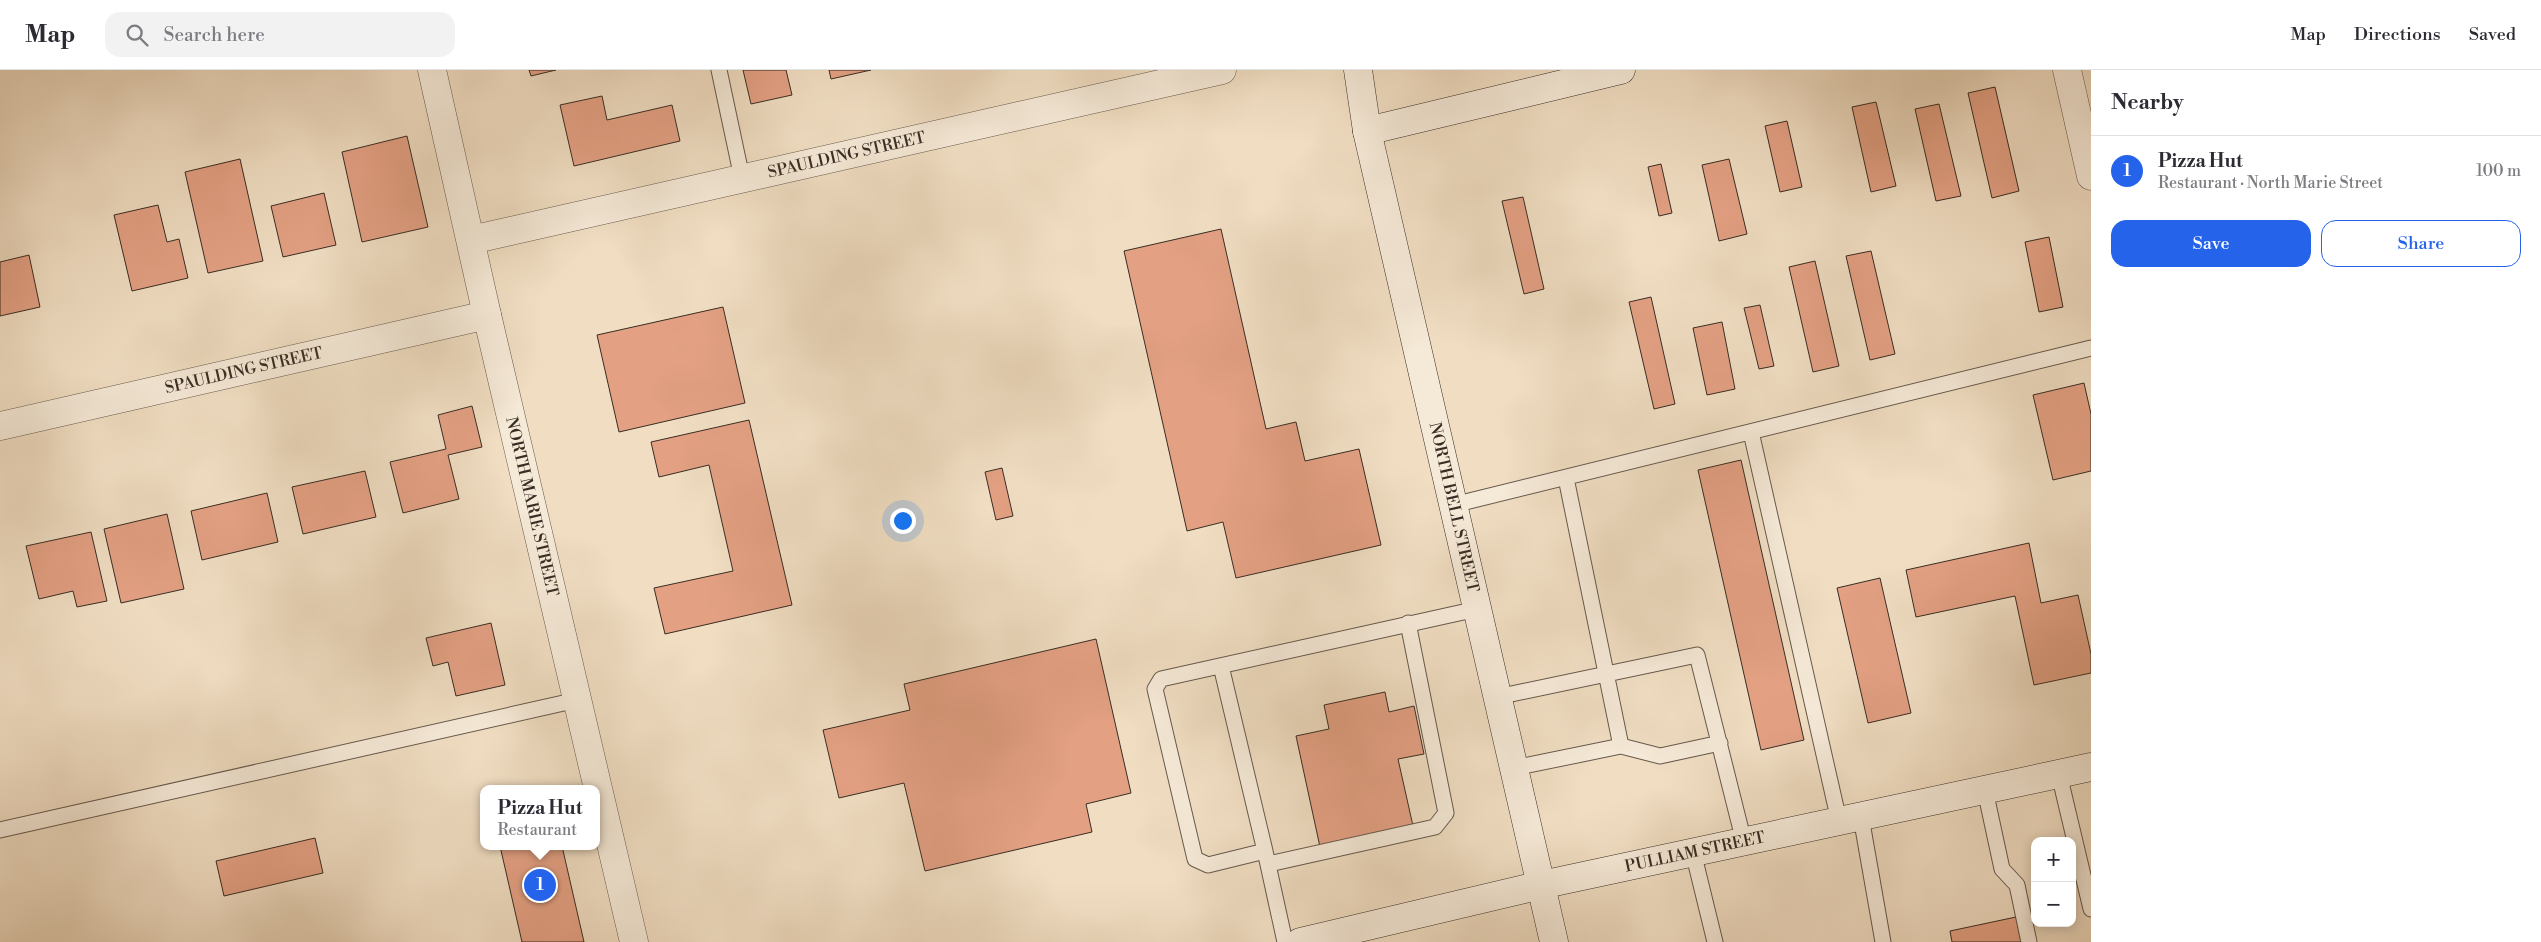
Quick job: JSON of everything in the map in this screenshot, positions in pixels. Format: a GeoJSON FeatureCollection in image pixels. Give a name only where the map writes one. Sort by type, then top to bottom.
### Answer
{"type":"FeatureCollection","features":[{"type":"Feature","properties":{"kind":"street","name":"NORTH MARIE STREET"},"geometry":{"type":"LineString","coordinates":[[432,70],[487,315],[597,785]]}},
{"type":"Feature","properties":{"kind":"street","name":"SPAULDING STREET"},"geometry":{"type":"LineString","coordinates":[[471,240],[1222,70]]}},
{"type":"Feature","properties":{"kind":"street","name":"NORTH BELL STREET"},"geometry":{"type":"LineString","coordinates":[[1358,70],[1366,131],[1554,942]]}},
{"type":"Feature","properties":{"kind":"street"},"geometry":{"type":"LineString","coordinates":[[1366,131],[1621,70]]}},
{"type":"Feature","properties":{"kind":"street"},"geometry":{"type":"LineString","coordinates":[[2067,70],[2091,176]]}},
{"type":"Feature","properties":{"kind":"street","name":"SPAULDING STREET"},"geometry":{"type":"LineString","coordinates":[[0,426],[487,315]]}},
{"type":"Feature","properties":{"kind":"street","name":"PULLIAM STREET"},"geometry":{"type":"LineString","coordinates":[[1300,942],[1335,938],[1541,885],[2091,767]]}},
{"type":"Feature","properties":{"kind":"street","name":"NORTH MARIE STREET"},"geometry":{"type":"LineString","coordinates":[[600,798],[634,942]]}},
{"type":"Feature","properties":{"kind":"lane"},"geometry":{"type":"LineString","coordinates":[[718,70],[742,178]]}},
{"type":"Feature","properties":{"kind":"lane"},"geometry":{"type":"LineString","coordinates":[[1453,505],[2091,348]]}},
{"type":"Feature","properties":{"kind":"lane"},"geometry":{"type":"LineString","coordinates":[[1751,432],[1883,942]]}},
{"type":"Feature","properties":{"kind":"lane"},"geometry":{"type":"LineString","coordinates":[[1566,478],[1621,746]]}},
{"type":"Feature","properties":{"kind":"lane"},"geometry":{"type":"LineString","coordinates":[[1408,623],[1446,812],[1435,827],[1267,858],[1208,865],[1195,859],[1155,690],[1161,679],[1408,623],[1477,609]]}},
{"type":"Feature","properties":{"kind":"lane"},"geometry":{"type":"LineString","coordinates":[[1497,697],[1697,655],[1744,842]]}},
{"type":"Feature","properties":{"kind":"lane"},"geometry":{"type":"LineString","coordinates":[[1220,666],[1267,858],[1285,942]]}},
{"type":"Feature","properties":{"kind":"lane"},"geometry":{"type":"LineString","coordinates":[[0,830],[577,700]]}},
{"type":"Feature","properties":{"kind":"lane"},"geometry":{"type":"LineString","coordinates":[[1514,768],[1621,746],[1660,756],[1720,743]]}},
{"type":"Feature","properties":{"kind":"lane"},"geometry":{"type":"LineString","coordinates":[[2059,774],[2091,910]]}},
{"type":"Feature","properties":{"kind":"lane"},"geometry":{"type":"LineString","coordinates":[[1985,790],[2002,869],[2017,885],[2029,942]]}},
{"type":"Feature","properties":{"kind":"lane"},"geometry":{"type":"LineString","coordinates":[[1693,852],[1716,942]]}},
{"type":"Feature","properties":{"kind":"building"},"geometry":{"type":"Polygon","coordinates":[[[529,70],[556,70],[531,76],[529,70]]]}},
{"type":"Feature","properties":{"kind":"building"},"geometry":{"type":"Polygon","coordinates":[[[743,70],[786,70],[792,95],[751,104],[743,70]]]}},
{"type":"Feature","properties":{"kind":"building"},"geometry":{"type":"Polygon","coordinates":[[[829,70],[871,70],[831,79],[829,70]]]}},
{"type":"Feature","properties":{"kind":"building"},"geometry":{"type":"Polygon","coordinates":[[[1995,87],[2019,191],[1992,198],[1968,93],[1995,87]]]}},
{"type":"Feature","properties":{"kind":"building"},"geometry":{"type":"Polygon","coordinates":[[[602,96],[607,120],[672,105],[680,141],[574,166],[560,105],[602,96]]]}},
{"type":"Feature","properties":{"kind":"building"},"geometry":{"type":"Polygon","coordinates":[[[1876,102],[1896,186],[1871,192],[1852,107],[1876,102]]]}},
{"type":"Feature","properties":{"kind":"building"},"geometry":{"type":"Polygon","coordinates":[[[1939,104],[1961,196],[1936,201],[1915,109],[1939,104]]]}},
{"type":"Feature","properties":{"kind":"building"},"geometry":{"type":"Polygon","coordinates":[[[1787,121],[1802,187],[1780,192],[1765,126],[1787,121]]]}},
{"type":"Feature","properties":{"kind":"building"},"geometry":{"type":"Polygon","coordinates":[[[407,136],[428,227],[362,242],[342,152],[407,136]]]}},
{"type":"Feature","properties":{"kind":"building"},"geometry":{"type":"Polygon","coordinates":[[[240,159],[263,261],[208,273],[185,172],[240,159]]]}},
{"type":"Feature","properties":{"kind":"building"},"geometry":{"type":"Polygon","coordinates":[[[1729,159],[1747,234],[1719,241],[1702,165],[1729,159]]]}},
{"type":"Feature","properties":{"kind":"building"},"geometry":{"type":"Polygon","coordinates":[[[1661,164],[1672,213],[1659,216],[1648,167],[1661,164]]]}},
{"type":"Feature","properties":{"kind":"building"},"geometry":{"type":"Polygon","coordinates":[[[324,193],[336,245],[283,257],[271,206],[324,193]]]}},
{"type":"Feature","properties":{"kind":"building"},"geometry":{"type":"Polygon","coordinates":[[[1523,197],[1544,289],[1524,294],[1502,201],[1523,197]]]}},
{"type":"Feature","properties":{"kind":"building"},"geometry":{"type":"Polygon","coordinates":[[[158,205],[167,242],[179,239],[188,278],[132,291],[114,215],[158,205]]]}},
{"type":"Feature","properties":{"kind":"building"},"geometry":{"type":"Polygon","coordinates":[[[1221,229],[1266,429],[1296,422],[1305,461],[1359,449],[1381,545],[1236,578],[1223,522],[1187,531],[1124,251],[1221,229]]]}},
{"type":"Feature","properties":{"kind":"building"},"geometry":{"type":"Polygon","coordinates":[[[2049,237],[2063,307],[2039,312],[2025,242],[2049,237]]]}},
{"type":"Feature","properties":{"kind":"building"},"geometry":{"type":"Polygon","coordinates":[[[1871,251],[1895,354],[1870,360],[1846,256],[1871,251]]]}},
{"type":"Feature","properties":{"kind":"building"},"geometry":{"type":"Polygon","coordinates":[[[29,255],[40,307],[0,316],[0,262],[29,255]]]}},
{"type":"Feature","properties":{"kind":"building"},"geometry":{"type":"Polygon","coordinates":[[[1815,261],[1839,366],[1813,372],[1789,267],[1815,261]]]}},
{"type":"Feature","properties":{"kind":"building"},"geometry":{"type":"Polygon","coordinates":[[[1651,297],[1675,404],[1654,409],[1629,302],[1651,297]]]}},
{"type":"Feature","properties":{"kind":"building"},"geometry":{"type":"Polygon","coordinates":[[[1760,305],[1774,366],[1759,369],[1744,308],[1760,305]]]}},
{"type":"Feature","properties":{"kind":"building"},"geometry":{"type":"Polygon","coordinates":[[[723,307],[745,403],[619,432],[597,335],[723,307]]]}},
{"type":"Feature","properties":{"kind":"building"},"geometry":{"type":"Polygon","coordinates":[[[1722,322],[1735,389],[1707,395],[1693,328],[1722,322]]]}},
{"type":"Feature","properties":{"kind":"building"},"geometry":{"type":"Polygon","coordinates":[[[2084,383],[2091,414],[2091,471],[2053,480],[2033,395],[2084,383]]]}},
{"type":"Feature","properties":{"kind":"building"},"geometry":{"type":"Polygon","coordinates":[[[472,406],[482,447],[448,455],[459,499],[403,513],[390,462],[446,449],[438,415],[472,406]]]}},
{"type":"Feature","properties":{"kind":"building"},"geometry":{"type":"Polygon","coordinates":[[[749,420],[792,605],[665,634],[654,588],[733,571],[709,465],[659,477],[651,442],[749,420]]]}},
{"type":"Feature","properties":{"kind":"building"},"geometry":{"type":"Polygon","coordinates":[[[1741,460],[1804,740],[1761,750],[1698,470],[1741,460]]]}},
{"type":"Feature","properties":{"kind":"building"},"geometry":{"type":"Polygon","coordinates":[[[1002,468],[1013,516],[996,520],[985,472],[1002,468]]]}},
{"type":"Feature","properties":{"kind":"building"},"geometry":{"type":"Polygon","coordinates":[[[365,471],[376,517],[303,534],[292,487],[365,471]]]}},
{"type":"Feature","properties":{"kind":"building"},"geometry":{"type":"Polygon","coordinates":[[[267,493],[278,542],[202,560],[191,511],[267,493]]]}},
{"type":"Feature","properties":{"kind":"building"},"geometry":{"type":"Polygon","coordinates":[[[167,514],[184,589],[121,603],[104,529],[167,514]]]}},
{"type":"Feature","properties":{"kind":"building"},"geometry":{"type":"Polygon","coordinates":[[[91,532],[107,601],[77,607],[73,591],[39,599],[26,546],[91,532]]]}},
{"type":"Feature","properties":{"kind":"building"},"geometry":{"type":"Polygon","coordinates":[[[2029,543],[2041,603],[2078,595],[2091,654],[2091,673],[2034,685],[2015,596],[1916,617],[1906,570],[2029,543]]]}},
{"type":"Feature","properties":{"kind":"building"},"geometry":{"type":"Polygon","coordinates":[[[1880,578],[1911,713],[1868,723],[1837,588],[1880,578]]]}},
{"type":"Feature","properties":{"kind":"building"},"geometry":{"type":"Polygon","coordinates":[[[491,623],[505,685],[456,696],[448,662],[433,666],[426,638],[491,623]]]}},
{"type":"Feature","properties":{"kind":"building"},"geometry":{"type":"Polygon","coordinates":[[[1096,639],[1131,793],[1086,804],[1092,832],[925,871],[904,783],[839,798],[823,730],[910,710],[904,684],[1096,639]]]}},
{"type":"Feature","properties":{"kind":"building"},"geometry":{"type":"Polygon","coordinates":[[[1385,692],[1389,712],[1414,706],[1424,754],[1398,759],[1413,826],[1320,847],[1296,736],[1329,729],[1324,705],[1385,692]]]}},
{"type":"Feature","properties":{"kind":"building"},"geometry":{"type":"Polygon","coordinates":[[[315,838],[323,873],[224,896],[216,861],[315,838]]]}},
{"type":"Feature","properties":{"kind":"building"},"geometry":{"type":"Polygon","coordinates":[[[501,850],[563,850],[584,942],[522,942],[501,850]]]}},
{"type":"Feature","properties":{"kind":"building"},"geometry":{"type":"Polygon","coordinates":[[[2016,917],[2021,942],[1952,942],[1950,931],[2016,917]]]}},
{"type":"Feature","properties":{"kind":"place","name":"Pizza Hut"},"geometry":{"type":"Point","coordinates":[540,885]}}]}
